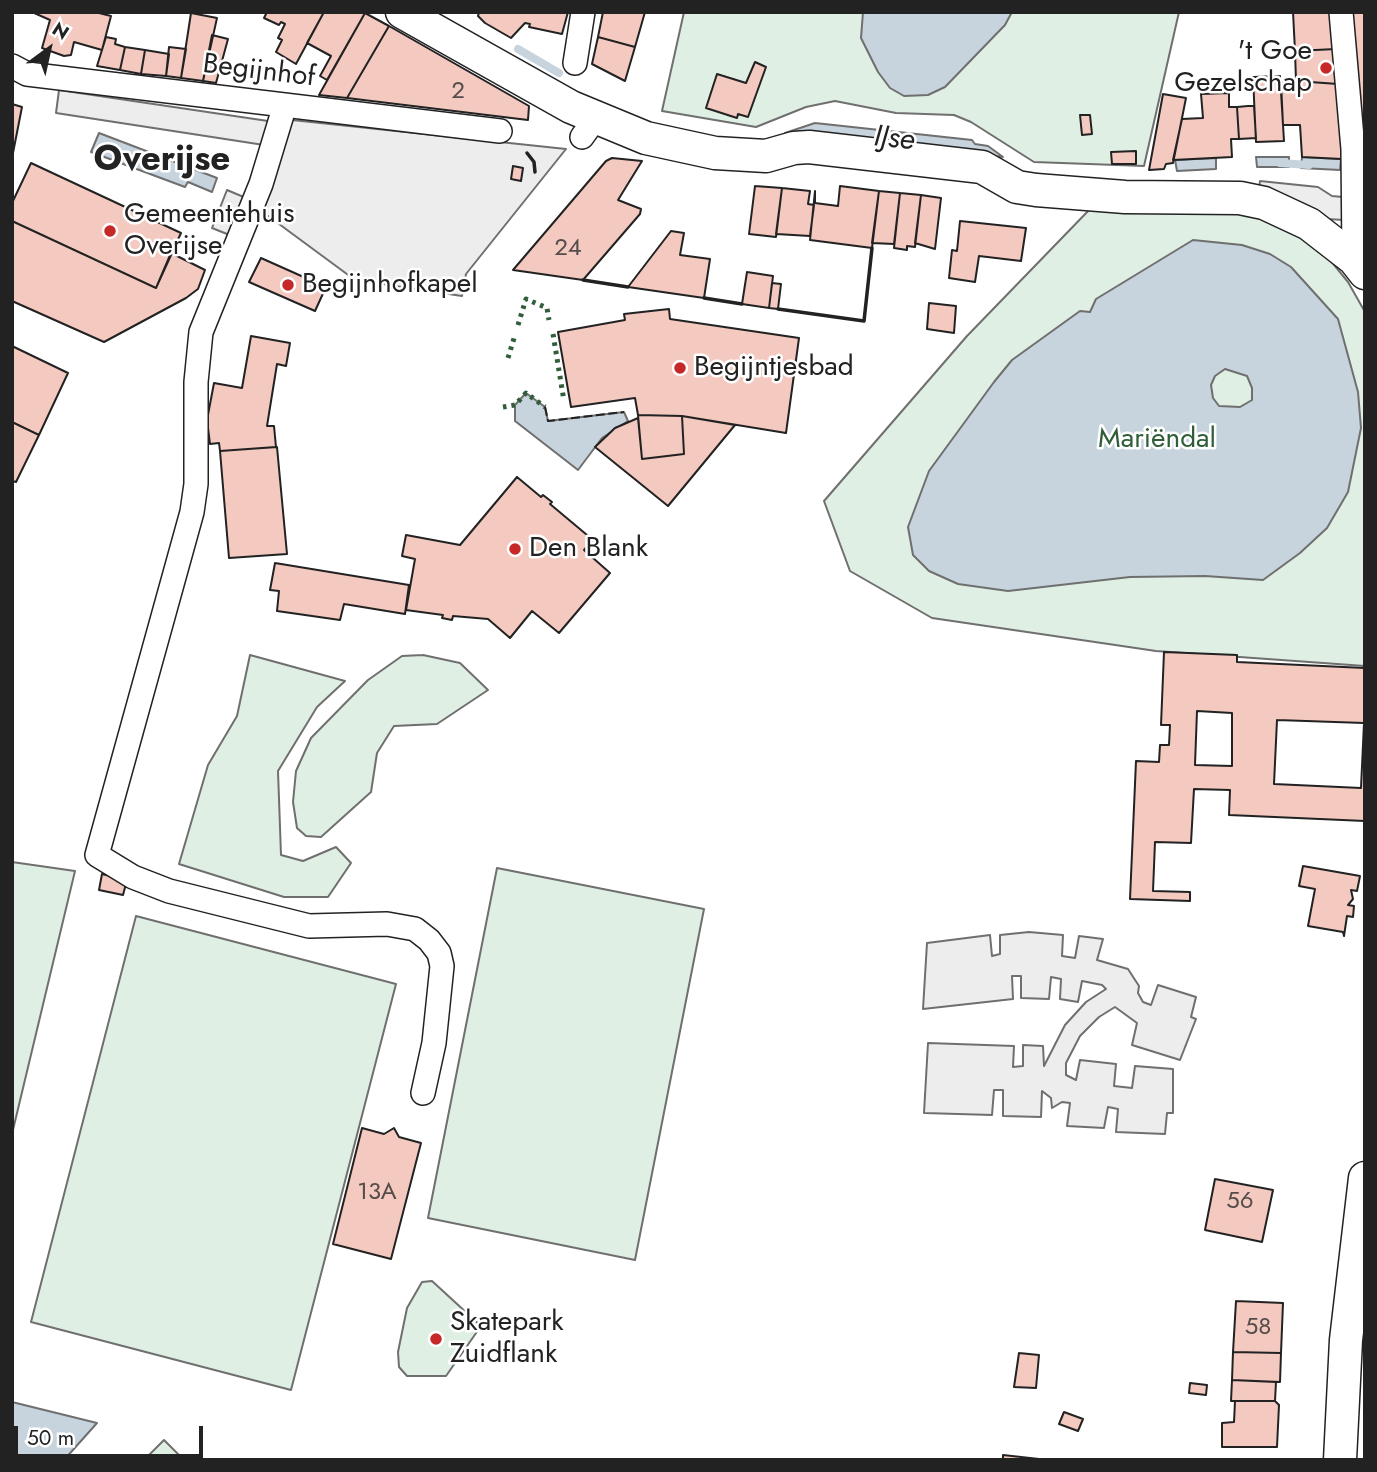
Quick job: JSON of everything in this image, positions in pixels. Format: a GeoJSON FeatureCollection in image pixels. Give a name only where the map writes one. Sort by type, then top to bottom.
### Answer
{"type":"FeatureCollection","features":[{"type":"Feature","properties":{"kind":"main road"},"geometry":{"type":"LineString","coordinates":[[402,12],[589,128],[715,153],[766,156],[809,147],[982,167],[1017,187],[1036,190],[1125,197],[1240,198],[1264,203],[1309,223],[1361,262]]}},
{"type":"Feature","properties":{"kind":"main road"},"geometry":{"type":"LineString","coordinates":[[1340,1460],[1346,1340],[1365,1178]]}},
{"type":"Feature","properties":{"kind":"street"},"geometry":{"type":"LineString","coordinates":[[575,63],[583,12]]}},
{"type":"Feature","properties":{"kind":"street"},"geometry":{"type":"LineString","coordinates":[[1341,12],[1359,148],[1361,262]]}},
{"type":"Feature","properties":{"kind":"street","name":"Begijnhof"},"geometry":{"type":"LineString","coordinates":[[12,66],[27,74],[500,131]]}},
{"type":"Feature","properties":{"kind":"street"},"geometry":{"type":"LineString","coordinates":[[285,105],[261,184],[201,332],[196,382],[192,512],[97,855],[133,877],[169,891],[309,926],[387,923],[415,929],[429,940],[439,953],[442,966],[432,1053],[423,1093]]}},
{"type":"Feature","properties":{"kind":"green space"},"geometry":{"type":"Polygon","coordinates":[[[684,12],[1179,12],[1144,166],[1034,162],[971,122],[954,115],[896,113],[835,101],[806,107],[756,127],[662,111],[684,12]]]}},
{"type":"Feature","properties":{"kind":"green space","name":"Mariëndal"},"geometry":{"type":"Polygon","coordinates":[[[1091,208],[1225,208],[1258,215],[1290,229],[1322,250],[1348,282],[1365,312],[1365,666],[1156,651],[932,618],[850,571],[824,501],[967,336],[1091,208]]]}},
{"type":"Feature","properties":{"kind":"green space"},"geometry":{"type":"Polygon","coordinates":[[[250,655],[345,681],[317,707],[278,771],[281,855],[303,861],[336,847],[351,863],[328,897],[284,897],[179,864],[208,765],[237,716],[250,655]]]}},
{"type":"Feature","properties":{"kind":"green space"},"geometry":{"type":"Polygon","coordinates":[[[423,655],[460,663],[488,690],[437,724],[394,726],[377,753],[371,792],[321,837],[306,836],[297,828],[293,802],[296,771],[311,738],[368,680],[402,656],[423,655]]]}},
{"type":"Feature","properties":{"kind":"green space"},"geometry":{"type":"Polygon","coordinates":[[[12,862],[75,871],[12,1134],[12,862]]]}},
{"type":"Feature","properties":{"kind":"green space"},"geometry":{"type":"Polygon","coordinates":[[[497,868],[704,909],[635,1260],[428,1218],[497,868]]]}},
{"type":"Feature","properties":{"kind":"green space"},"geometry":{"type":"Polygon","coordinates":[[[136,916],[396,984],[291,1390],[31,1322],[136,916]]]}},
{"type":"Feature","properties":{"kind":"green space","name":"Skatepark Zuidflank"},"geometry":{"type":"Polygon","coordinates":[[[432,1281],[481,1326],[446,1376],[407,1376],[399,1367],[398,1352],[407,1308],[422,1282],[432,1281]]]}},
{"type":"Feature","properties":{"kind":"green space"},"geometry":{"type":"Polygon","coordinates":[[[164,1440],[184,1460],[144,1460],[164,1440]]]}},
{"type":"Feature","properties":{"kind":"shaded area"},"geometry":{"type":"Polygon","coordinates":[[[59,90],[268,121],[264,145],[56,113],[59,90]]]}},
{"type":"Feature","properties":{"kind":"shaded area"},"geometry":{"type":"Polygon","coordinates":[[[292,120],[566,149],[466,274],[462,296],[355,280],[260,210],[292,120]]]}},
{"type":"Feature","properties":{"kind":"shaded area"},"geometry":{"type":"Polygon","coordinates":[[[1260,181],[1318,187],[1332,196],[1343,197],[1344,220],[1327,219],[1259,189],[1260,181]]]}},
{"type":"Feature","properties":{"kind":"shaded area"},"geometry":{"type":"Polygon","coordinates":[[[227,190],[246,198],[232,236],[212,228],[227,190]]]}},
{"type":"Feature","properties":{"kind":"shaded area"},"geometry":{"type":"Polygon","coordinates":[[[1029,932],[1063,935],[1062,956],[1075,958],[1079,936],[1103,939],[1097,960],[1128,969],[1139,986],[1138,993],[1143,1002],[1151,1005],[1158,985],[1196,997],[1191,1017],[1196,1019],[1180,1060],[1132,1045],[1137,1023],[1115,1007],[1099,1017],[1080,1036],[1066,1063],[1066,1075],[1076,1080],[1080,1060],[1116,1064],[1114,1086],[1132,1088],[1135,1066],[1173,1069],[1173,1113],[1167,1113],[1165,1134],[1116,1132],[1118,1109],[1108,1107],[1104,1128],[1067,1126],[1070,1103],[1062,1102],[1052,1108],[1051,1098],[1042,1091],[1041,1117],[1003,1116],[1003,1090],[994,1090],[992,1115],[924,1113],[928,1043],[1014,1046],[1013,1067],[1023,1066],[1023,1045],[1043,1046],[1044,1066],[1065,1025],[1086,1002],[1106,989],[1102,985],[1082,981],[1078,1002],[1060,999],[1061,979],[1051,977],[1049,999],[1021,998],[1021,976],[1012,976],[1013,999],[923,1009],[927,943],[990,935],[992,956],[1000,954],[1000,935],[1029,932]]]}},
{"type":"Feature","properties":{"kind":"water"},"geometry":{"type":"Polygon","coordinates":[[[863,12],[1012,12],[1005,25],[945,87],[928,95],[904,96],[890,88],[878,72],[861,38],[863,12]]]}},
{"type":"Feature","properties":{"kind":"water"},"geometry":{"type":"Polygon","coordinates":[[[815,123],[972,140],[975,144],[988,146],[1003,157],[785,133],[815,123]]]}},
{"type":"Feature","properties":{"kind":"water"},"geometry":{"type":"Polygon","coordinates":[[[99,133],[217,178],[212,192],[188,182],[185,187],[91,152],[99,133]]]}},
{"type":"Feature","properties":{"kind":"water"},"geometry":{"type":"Polygon","coordinates":[[[1256,157],[1289,157],[1289,167],[1257,167],[1256,157]]]}},
{"type":"Feature","properties":{"kind":"water"},"geometry":{"type":"Polygon","coordinates":[[[1302,157],[1341,159],[1340,170],[1301,168],[1302,157]]]}},
{"type":"Feature","properties":{"kind":"water"},"geometry":{"type":"Polygon","coordinates":[[[1216,158],[1216,169],[1177,171],[1175,160],[1216,158]]]}},
{"type":"Feature","properties":{"kind":"water"},"geometry":{"type":"Polygon","coordinates":[[[1193,240],[1242,245],[1270,254],[1291,267],[1338,319],[1358,392],[1361,428],[1348,492],[1327,528],[1300,553],[1263,580],[1205,576],[1130,577],[1008,591],[958,584],[929,571],[913,555],[908,527],[929,471],[1012,360],[1080,311],[1090,312],[1096,299],[1193,240]],[[1225,369],[1215,376],[1211,385],[1213,398],[1219,406],[1240,407],[1252,400],[1252,388],[1247,376],[1225,369]]]}},
{"type":"Feature","properties":{"kind":"water"},"geometry":{"type":"Polygon","coordinates":[[[526,393],[545,407],[548,421],[624,412],[628,421],[602,438],[578,470],[515,421],[515,405],[526,393]]]}},
{"type":"Feature","properties":{"kind":"water"},"geometry":{"type":"Polygon","coordinates":[[[12,1402],[97,1423],[64,1460],[12,1460],[12,1402]]]}},
{"type":"Feature","properties":{"kind":"building"},"geometry":{"type":"Polygon","coordinates":[[[32,12],[95,12],[111,16],[102,50],[74,42],[71,55],[64,56],[42,48],[50,20],[32,12]]]}},
{"type":"Feature","properties":{"kind":"building"},"geometry":{"type":"Polygon","coordinates":[[[267,12],[324,12],[296,64],[276,52],[282,40],[278,38],[285,24],[281,22],[279,25],[264,18],[267,12]]]}},
{"type":"Feature","properties":{"kind":"building"},"geometry":{"type":"Polygon","coordinates":[[[324,12],[365,13],[327,80],[320,76],[331,56],[307,43],[324,12]]]}},
{"type":"Feature","properties":{"kind":"building"},"geometry":{"type":"Polygon","coordinates":[[[479,12],[568,12],[562,34],[529,27],[530,24],[525,23],[511,38],[485,23],[478,16],[479,12]]]}},
{"type":"Feature","properties":{"kind":"building"},"geometry":{"type":"Polygon","coordinates":[[[603,12],[645,12],[635,47],[598,37],[603,12]]]}},
{"type":"Feature","properties":{"kind":"building"},"geometry":{"type":"Polygon","coordinates":[[[1293,12],[1334,12],[1336,49],[1295,51],[1293,12]]]}},
{"type":"Feature","properties":{"kind":"building"},"geometry":{"type":"Polygon","coordinates":[[[1347,12],[1365,12],[1365,136],[1363,136],[1347,12]]]}},
{"type":"Feature","properties":{"kind":"building"},"geometry":{"type":"Polygon","coordinates":[[[191,13],[217,18],[203,81],[181,78],[191,13]]]}},
{"type":"Feature","properties":{"kind":"building"},"geometry":{"type":"Polygon","coordinates":[[[365,13],[389,26],[347,98],[319,95],[365,13]]]}},
{"type":"Feature","properties":{"kind":"building"},"geometry":{"type":"Polygon","coordinates":[[[389,26],[529,106],[528,120],[347,98],[389,26]]]}},
{"type":"Feature","properties":{"kind":"building"},"geometry":{"type":"Polygon","coordinates":[[[212,35],[228,39],[216,83],[203,81],[212,35]]]}},
{"type":"Feature","properties":{"kind":"building"},"geometry":{"type":"Polygon","coordinates":[[[106,37],[116,39],[115,44],[125,47],[120,70],[97,66],[106,37]]]}},
{"type":"Feature","properties":{"kind":"building"},"geometry":{"type":"Polygon","coordinates":[[[598,37],[635,47],[625,81],[592,64],[598,37]]]}},
{"type":"Feature","properties":{"kind":"building"},"geometry":{"type":"Polygon","coordinates":[[[125,47],[145,50],[141,74],[120,70],[125,47]]]}},
{"type":"Feature","properties":{"kind":"building"},"geometry":{"type":"Polygon","coordinates":[[[169,47],[186,49],[181,78],[166,76],[169,47]]]}},
{"type":"Feature","properties":{"kind":"building"},"geometry":{"type":"Polygon","coordinates":[[[1336,49],[1338,84],[1296,81],[1295,51],[1336,49]]]}},
{"type":"Feature","properties":{"kind":"building"},"geometry":{"type":"Polygon","coordinates":[[[145,50],[169,54],[166,76],[141,74],[145,50]]]}},
{"type":"Feature","properties":{"kind":"building"},"geometry":{"type":"Polygon","coordinates":[[[755,62],[766,67],[748,117],[738,114],[737,118],[706,108],[717,74],[746,83],[755,62]]]}},
{"type":"Feature","properties":{"kind":"building"},"geometry":{"type":"Polygon","coordinates":[[[1280,76],[1284,141],[1256,142],[1253,77],[1280,76]]]}},
{"type":"Feature","properties":{"kind":"building"},"geometry":{"type":"Polygon","coordinates":[[[1281,82],[1338,84],[1342,159],[1302,157],[1300,125],[1283,125],[1281,82]]]}},
{"type":"Feature","properties":{"kind":"building"},"geometry":{"type":"Polygon","coordinates":[[[1229,93],[1229,107],[1237,107],[1239,139],[1231,139],[1232,157],[1173,160],[1182,119],[1203,118],[1201,94],[1229,93]]]}},
{"type":"Feature","properties":{"kind":"building"},"geometry":{"type":"Polygon","coordinates":[[[1163,94],[1186,98],[1173,163],[1166,164],[1164,169],[1149,170],[1163,94]]]}},
{"type":"Feature","properties":{"kind":"building"},"geometry":{"type":"Polygon","coordinates":[[[12,104],[22,107],[12,158],[12,104]]]}},
{"type":"Feature","properties":{"kind":"building"},"geometry":{"type":"Polygon","coordinates":[[[1254,106],[1256,138],[1239,139],[1237,107],[1254,106]]]}},
{"type":"Feature","properties":{"kind":"building"},"geometry":{"type":"Polygon","coordinates":[[[1080,115],[1090,115],[1092,134],[1082,135],[1080,115]]]}},
{"type":"Feature","properties":{"kind":"building"},"geometry":{"type":"Polygon","coordinates":[[[1136,151],[1136,164],[1112,164],[1111,152],[1136,151]]]}},
{"type":"Feature","properties":{"kind":"building"},"geometry":{"type":"Polygon","coordinates":[[[612,158],[642,161],[618,200],[641,209],[640,214],[583,280],[513,270],[606,161],[612,158]]]}},
{"type":"Feature","properties":{"kind":"building"},"geometry":{"type":"Polygon","coordinates":[[[31,163],[181,233],[156,288],[12,221],[12,203],[31,163]]]}},
{"type":"Feature","properties":{"kind":"building"},"geometry":{"type":"Polygon","coordinates":[[[513,166],[523,168],[521,181],[511,179],[513,166]]]}},
{"type":"Feature","properties":{"kind":"building"},"geometry":{"type":"Polygon","coordinates":[[[755,186],[782,188],[776,237],[749,234],[755,186]]]}},
{"type":"Feature","properties":{"kind":"building"},"geometry":{"type":"Polygon","coordinates":[[[840,186],[879,191],[872,248],[810,240],[815,191],[815,203],[838,206],[840,186]]]}},
{"type":"Feature","properties":{"kind":"building"},"geometry":{"type":"Polygon","coordinates":[[[782,188],[810,191],[808,204],[814,205],[810,236],[776,234],[782,188]]]}},
{"type":"Feature","properties":{"kind":"building"},"geometry":{"type":"Polygon","coordinates":[[[879,191],[900,193],[894,244],[872,243],[879,191]]]}},
{"type":"Feature","properties":{"kind":"building"},"geometry":{"type":"Polygon","coordinates":[[[900,193],[921,195],[915,247],[907,246],[907,250],[894,248],[900,193]]]}},
{"type":"Feature","properties":{"kind":"building"},"geometry":{"type":"Polygon","coordinates":[[[921,195],[941,198],[935,249],[915,243],[921,195]]]}},
{"type":"Feature","properties":{"kind":"building"},"geometry":{"type":"Polygon","coordinates":[[[12,221],[156,288],[171,253],[205,270],[198,289],[186,298],[104,342],[12,301],[12,221]]]}},
{"type":"Feature","properties":{"kind":"building"},"geometry":{"type":"Polygon","coordinates":[[[960,221],[1026,228],[1021,261],[979,256],[975,282],[949,278],[952,250],[957,251],[960,221]]]}},
{"type":"Feature","properties":{"kind":"building"},"geometry":{"type":"Polygon","coordinates":[[[671,231],[684,233],[680,255],[710,259],[704,298],[628,287],[671,231]]]}},
{"type":"Feature","properties":{"kind":"building","name":"Begijnhofkapel"},"geometry":{"type":"Polygon","coordinates":[[[261,258],[326,287],[315,311],[249,282],[261,258]]]}},
{"type":"Feature","properties":{"kind":"building"},"geometry":{"type":"Polygon","coordinates":[[[747,272],[773,276],[769,308],[742,304],[747,272]]]}},
{"type":"Feature","properties":{"kind":"building"},"geometry":{"type":"Polygon","coordinates":[[[772,283],[781,284],[778,309],[769,308],[772,283]]]}},
{"type":"Feature","properties":{"kind":"building"},"geometry":{"type":"Polygon","coordinates":[[[929,303],[956,306],[954,333],[927,329],[929,303]]]}},
{"type":"Feature","properties":{"kind":"building","name":"Begijntjesbad"},"geometry":{"type":"Polygon","coordinates":[[[669,309],[670,319],[799,338],[786,433],[682,416],[638,415],[635,398],[571,407],[558,332],[625,320],[624,314],[669,309]]]}},
{"type":"Feature","properties":{"kind":"building"},"geometry":{"type":"Polygon","coordinates":[[[251,336],[290,343],[286,366],[277,364],[267,426],[274,426],[276,447],[220,451],[219,443],[210,444],[207,420],[214,383],[242,388],[251,336]]]}},
{"type":"Feature","properties":{"kind":"building"},"geometry":{"type":"Polygon","coordinates":[[[12,346],[68,373],[39,435],[12,422],[12,346]]]}},
{"type":"Feature","properties":{"kind":"building","name":"Begijntjesbad"},"geometry":{"type":"Polygon","coordinates":[[[638,415],[682,416],[684,454],[642,459],[638,415]]]}},
{"type":"Feature","properties":{"kind":"building","name":"Begijntjesbad"},"geometry":{"type":"Polygon","coordinates":[[[682,416],[735,425],[668,506],[595,447],[615,428],[638,418],[642,459],[684,454],[682,416]]]}},
{"type":"Feature","properties":{"kind":"building"},"geometry":{"type":"Polygon","coordinates":[[[12,422],[39,435],[16,482],[12,481],[12,422]]]}},
{"type":"Feature","properties":{"kind":"building"},"geometry":{"type":"Polygon","coordinates":[[[277,447],[287,554],[229,558],[220,451],[277,447]]]}},
{"type":"Feature","properties":{"kind":"building"},"geometry":{"type":"Polygon","coordinates":[[[517,477],[541,497],[543,495],[552,502],[550,504],[593,540],[584,550],[610,573],[559,633],[532,611],[510,638],[488,619],[453,616],[452,620],[442,618],[443,615],[406,610],[415,559],[402,556],[406,535],[460,545],[517,477]]]}},
{"type":"Feature","properties":{"kind":"building"},"geometry":{"type":"Polygon","coordinates":[[[275,563],[409,585],[405,614],[344,604],[340,620],[277,611],[279,591],[270,590],[275,563]]]}},
{"type":"Feature","properties":{"kind":"building"},"geometry":{"type":"Polygon","coordinates":[[[1164,652],[1237,655],[1237,662],[1365,668],[1365,821],[1229,815],[1230,790],[1194,789],[1191,843],[1155,842],[1153,891],[1190,892],[1190,901],[1130,899],[1136,761],[1159,762],[1160,745],[1169,745],[1170,725],[1161,725],[1164,652]],[[1197,711],[1195,765],[1232,766],[1232,713],[1197,711]],[[1277,720],[1274,784],[1361,788],[1364,723],[1277,720]]]}},
{"type":"Feature","properties":{"kind":"building"},"geometry":{"type":"Polygon","coordinates":[[[1303,866],[1360,876],[1357,891],[1351,890],[1353,899],[1348,905],[1354,906],[1353,917],[1347,916],[1344,936],[1343,932],[1308,926],[1315,889],[1299,886],[1303,866]]]}},
{"type":"Feature","properties":{"kind":"building"},"geometry":{"type":"Polygon","coordinates":[[[102,874],[127,880],[123,895],[99,890],[102,874]]]}},
{"type":"Feature","properties":{"kind":"building"},"geometry":{"type":"Polygon","coordinates":[[[362,1128],[384,1134],[394,1128],[399,1137],[421,1143],[391,1259],[333,1244],[362,1128]]]}},
{"type":"Feature","properties":{"kind":"building"},"geometry":{"type":"Polygon","coordinates":[[[1215,1179],[1273,1190],[1262,1242],[1205,1230],[1215,1179]]]}},
{"type":"Feature","properties":{"kind":"building"},"geometry":{"type":"Polygon","coordinates":[[[1236,1301],[1283,1303],[1281,1353],[1233,1352],[1236,1301]]]}},
{"type":"Feature","properties":{"kind":"building"},"geometry":{"type":"Polygon","coordinates":[[[1233,1352],[1281,1353],[1280,1382],[1232,1380],[1233,1352]]]}},
{"type":"Feature","properties":{"kind":"building"},"geometry":{"type":"Polygon","coordinates":[[[1019,1353],[1039,1355],[1036,1388],[1014,1387],[1019,1353]]]}},
{"type":"Feature","properties":{"kind":"building"},"geometry":{"type":"Polygon","coordinates":[[[1232,1380],[1276,1382],[1275,1401],[1231,1401],[1232,1380]]]}},
{"type":"Feature","properties":{"kind":"building"},"geometry":{"type":"Polygon","coordinates":[[[1190,1383],[1207,1385],[1206,1395],[1189,1393],[1190,1383]]]}},
{"type":"Feature","properties":{"kind":"building"},"geometry":{"type":"Polygon","coordinates":[[[1235,1401],[1275,1401],[1279,1405],[1277,1447],[1222,1447],[1222,1423],[1234,1422],[1235,1401]]]}},
{"type":"Feature","properties":{"kind":"building"},"geometry":{"type":"Polygon","coordinates":[[[1064,1412],[1083,1419],[1078,1431],[1059,1424],[1064,1412]]]}},
{"type":"Feature","properties":{"kind":"building"},"geometry":{"type":"Polygon","coordinates":[[[1003,1455],[1048,1460],[1003,1460],[1003,1455]]]}},
{"type":"Feature","properties":{"kind":"waterway","name":"IJse"},"geometry":{"type":"LineString","coordinates":[[518,49],[559,73]]}},
{"type":"Feature","properties":{"kind":"waterway","name":"IJse"},"geometry":{"type":"LineString","coordinates":[[1280,163],[1309,165]]}},
{"type":"Feature","properties":{"kind":"hedge"},"geometry":{"type":"LineString","coordinates":[[518,325],[526,299],[547,308],[549,320]]}},
{"type":"Feature","properties":{"kind":"hedge"},"geometry":{"type":"LineString","coordinates":[[553,334],[564,401]]}},
{"type":"Feature","properties":{"kind":"hedge"},"geometry":{"type":"LineString","coordinates":[[508,358],[515,335]]}},
{"type":"Feature","properties":{"kind":"hedge"},"geometry":{"type":"LineString","coordinates":[[503,407],[515,405],[526,393],[545,407]]}},
{"type":"Feature","properties":{"kind":"fence"},"geometry":{"type":"LineString","coordinates":[[545,407],[548,421],[624,412]]}},
{"type":"Feature","properties":{"kind":"wall"},"geometry":{"type":"LineString","coordinates":[[527,153],[534,162],[535,172]]}},
{"type":"Feature","properties":{"kind":"wall"},"geometry":{"type":"LineString","coordinates":[[778,309],[864,321],[872,248]]}},
{"type":"Feature","properties":{"kind":"wall"},"geometry":{"type":"LineString","coordinates":[[583,280],[628,287]]}},
{"type":"Feature","properties":{"kind":"wall"},"geometry":{"type":"LineString","coordinates":[[704,298],[742,304]]}},
{"type":"Feature","properties":{"kind":"place","name":"'t Goe Gezelschap"},"geometry":{"type":"Point","coordinates":[1326,68]}},
{"type":"Feature","properties":{"kind":"place","name":"Gemeentehuis Overijse"},"geometry":{"type":"Point","coordinates":[110,231]}},
{"type":"Feature","properties":{"kind":"place","name":"Begijnhofkapel"},"geometry":{"type":"Point","coordinates":[288,285]}},
{"type":"Feature","properties":{"kind":"place","name":"Begijntjesbad"},"geometry":{"type":"Point","coordinates":[680,368]}},
{"type":"Feature","properties":{"kind":"place","name":"Den Blank"},"geometry":{"type":"Point","coordinates":[515,549]}},
{"type":"Feature","properties":{"kind":"place","name":"Skatepark Zuidflank"},"geometry":{"type":"Point","coordinates":[436,1339]}},
{"type":"Feature","properties":{"kind":"district","name":"Overijse"},"geometry":{"type":"Point","coordinates":[162,162]}}]}
